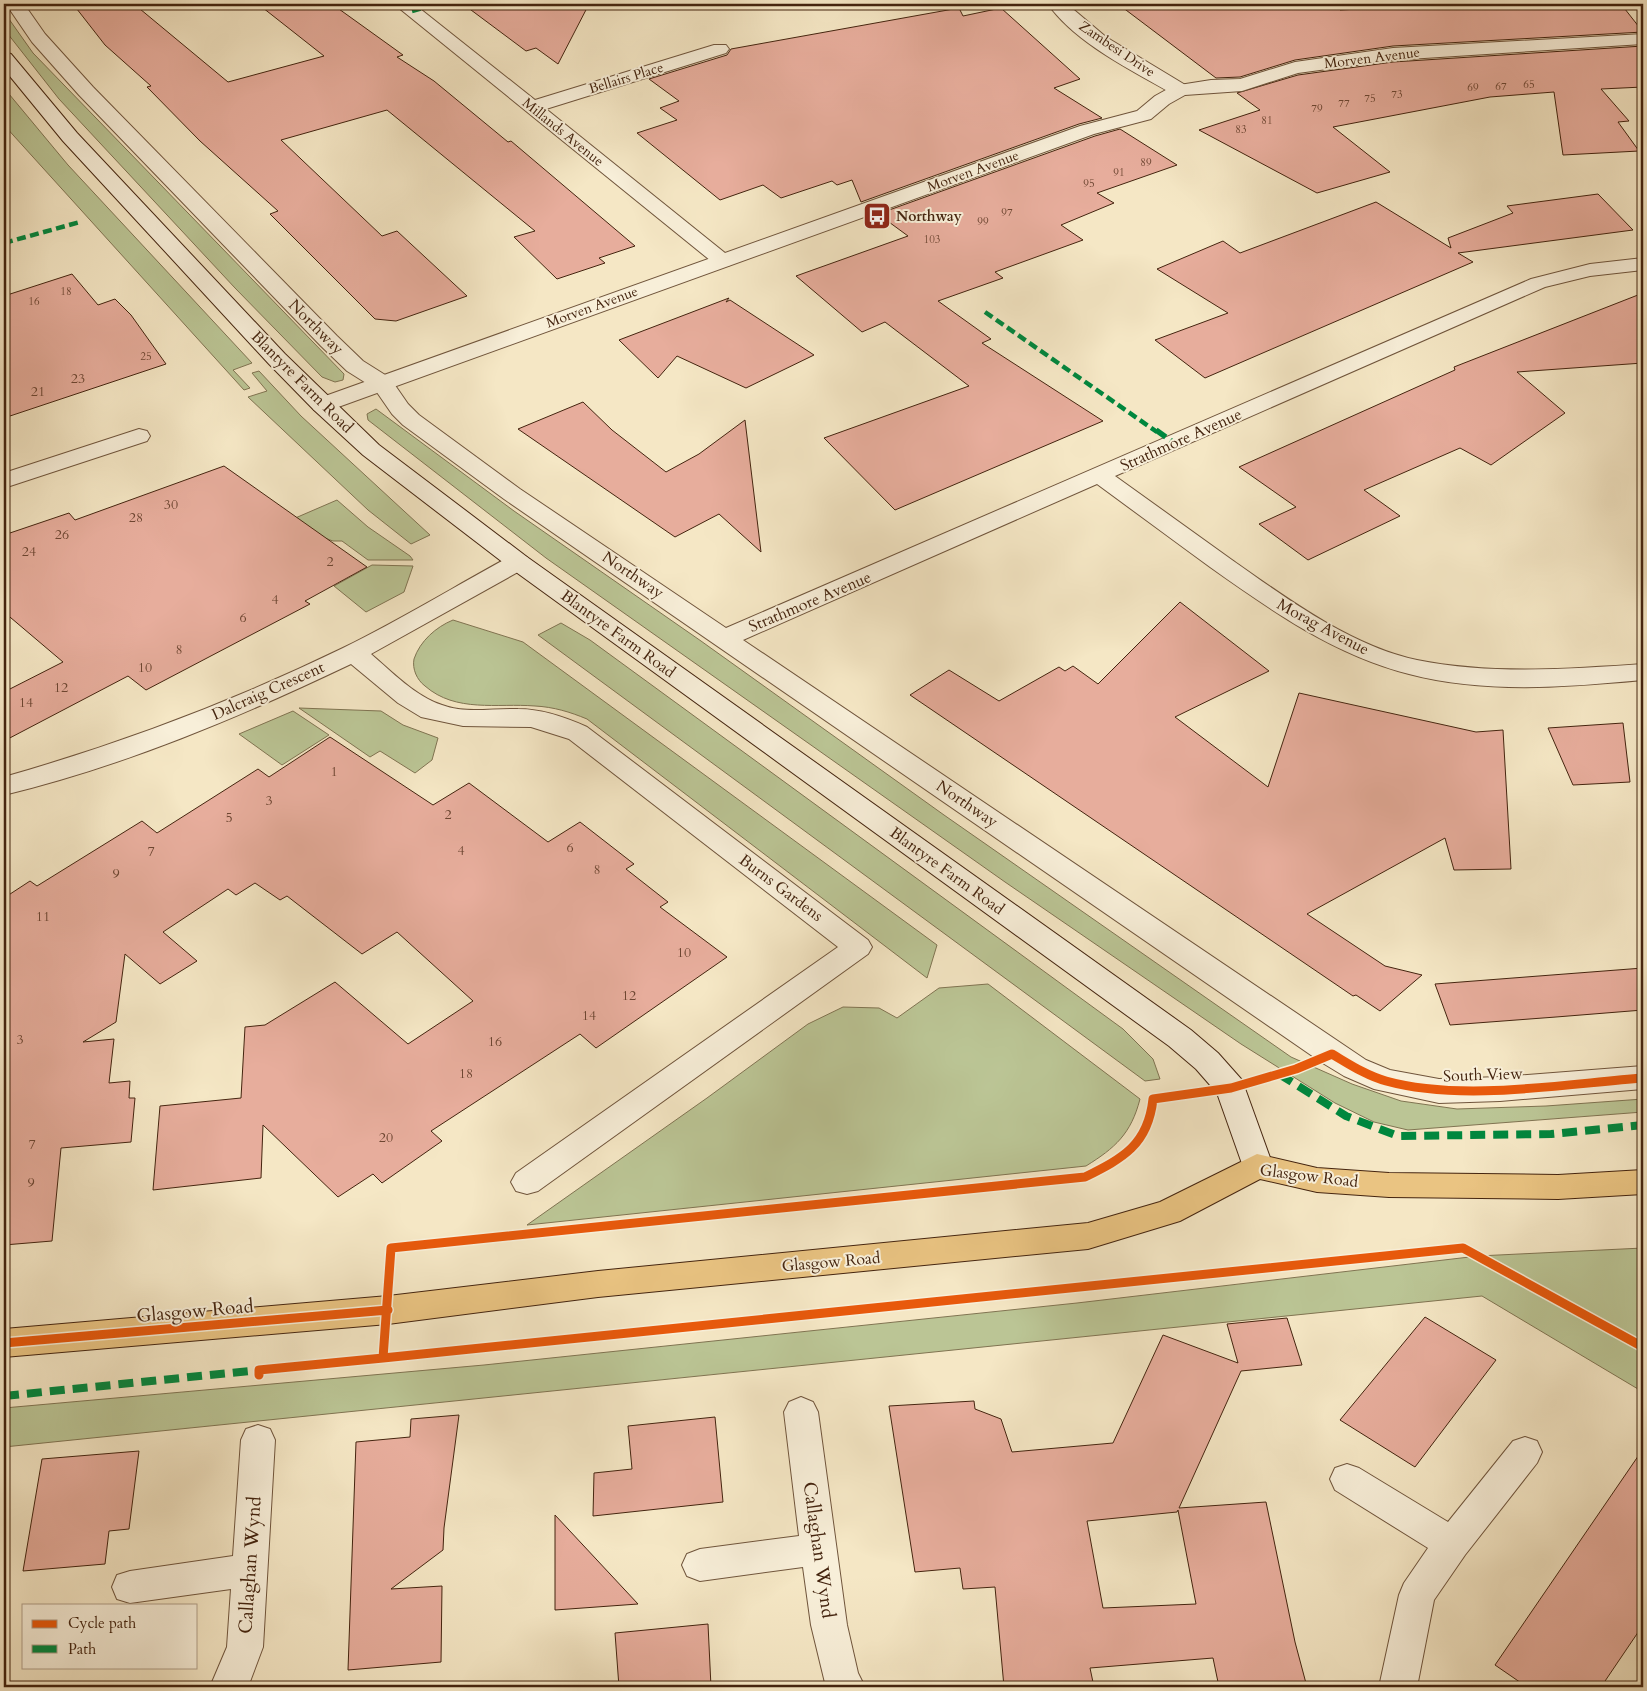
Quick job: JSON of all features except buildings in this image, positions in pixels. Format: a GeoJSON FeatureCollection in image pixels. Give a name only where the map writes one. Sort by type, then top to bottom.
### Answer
{"type":"FeatureCollection","features":[{"type":"Feature","properties":{"kind":"main road","name":"Glasgow Road"},"geometry":{"type":"LineString","coordinates":[[4,1343],[388,1310],[598,1284],[992,1247],[1088,1236],[1169,1212],[1211,1192],[1257,1166],[1317,1180],[1389,1185],[1558,1188],[1643,1182]]}},
{"type":"Feature","properties":{"kind":"street","name":"Northway"},"geometry":{"type":"LineString","coordinates":[[15,4],[38,38],[93,98],[348,360],[382,383],[400,409],[411,420],[512,494],[1332,1054]]}},
{"type":"Feature","properties":{"kind":"street","name":"Millands Avenue"},"geometry":{"type":"LineString","coordinates":[[403,4],[723,261]]}},
{"type":"Feature","properties":{"kind":"street","name":"Zambesi Drive"},"geometry":{"type":"LineString","coordinates":[[1057,4],[1071,19],[1102,44],[1180,90]]}},
{"type":"Feature","properties":{"kind":"street","name":"Morven Avenue"},"geometry":{"type":"LineString","coordinates":[[322,405],[1086,130],[1144,116],[1162,100],[1180,90],[1242,85],[1295,68],[1355,58],[1436,51],[1643,39]]}},
{"type":"Feature","properties":{"kind":"street","name":"Bellairs Place"},"geometry":{"type":"LineString","coordinates":[[533,107],[720,49]]}},
{"type":"Feature","properties":{"kind":"street","name":"Blantyre Farm Road"},"geometry":{"type":"LineString","coordinates":[[4,58],[70,137],[322,405],[371,450],[518,562],[1186,1044],[1207,1061],[1232,1088],[1257,1166]]}},
{"type":"Feature","properties":{"kind":"street","name":"Strathmore Avenue"},"geometry":{"type":"LineString","coordinates":[[725,638],[1100,476],[1538,283],[1590,270],[1643,264]]}},
{"type":"Feature","properties":{"kind":"street"},"geometry":{"type":"LineString","coordinates":[[4,481],[139,436]]}},
{"type":"Feature","properties":{"kind":"street","name":"Morag Avenue"},"geometry":{"type":"LineString","coordinates":[[1100,476],[1288,612],[1353,646],[1412,667],[1480,677],[1562,678],[1643,672]]}},
{"type":"Feature","properties":{"kind":"street","name":"Dalcraig Crescent"},"geometry":{"type":"LineString","coordinates":[[4,786],[152,741],[272,691],[353,653],[518,562]]}},
{"type":"Feature","properties":{"kind":"street","name":"Burns Gardens"},"geometry":{"type":"LineString","coordinates":[[353,653],[421,706],[438,714],[464,718],[531,718],[564,726],[578,733],[858,947],[527,1182]]}},
{"type":"Feature","properties":{"kind":"street","name":"South View"},"geometry":{"type":"LineString","coordinates":[[1332,1054],[1355,1068],[1385,1081],[1439,1091],[1500,1089],[1643,1078]]}},
{"type":"Feature","properties":{"kind":"street","name":"Callaghan Wynd"},"geometry":{"type":"LineString","coordinates":[[801,1412],[830,1624],[841,1679],[846,1687]]}},
{"type":"Feature","properties":{"kind":"street","name":"Callaghan Wynd"},"geometry":{"type":"LineString","coordinates":[[229,1687],[245,1647],[258,1440]]}},
{"type":"Feature","properties":{"kind":"street"},"geometry":{"type":"LineString","coordinates":[[1398,1687],[1416,1594],[1452,1544],[1525,1452]]}},
{"type":"Feature","properties":{"kind":"street"},"geometry":{"type":"LineString","coordinates":[[1347,1478],[1452,1544]]}},
{"type":"Feature","properties":{"kind":"street"},"geometry":{"type":"LineString","coordinates":[[700,1565],[819,1550]]}},
{"type":"Feature","properties":{"kind":"street"},"geometry":{"type":"LineString","coordinates":[[130,1587],[250,1570]]}},
{"type":"Feature","properties":{"kind":"green space"},"geometry":{"type":"Polygon","coordinates":[[[4,12],[33,53],[344,374],[343,380],[335,382],[322,377],[235,288],[59,99],[4,29],[4,12]]]}},
{"type":"Feature","properties":{"kind":"green space"},"geometry":{"type":"Polygon","coordinates":[[[4,88],[68,165],[252,363],[233,370],[250,388],[244,390],[4,125],[4,88]]]}},
{"type":"Feature","properties":{"kind":"green space"},"geometry":{"type":"Polygon","coordinates":[[[259,371],[301,416],[430,535],[411,544],[368,510],[248,397],[267,391],[252,373],[259,371]]]}},
{"type":"Feature","properties":{"kind":"green space"},"geometry":{"type":"Polygon","coordinates":[[[376,409],[514,511],[701,641],[944,815],[1291,1057],[1352,1084],[1401,1101],[1457,1109],[1546,1106],[1643,1099],[1643,1112],[1408,1130],[1374,1122],[1335,1103],[1241,1044],[1005,882],[546,558],[368,420],[367,414],[376,409]]]}},
{"type":"Feature","properties":{"kind":"green space"},"geometry":{"type":"Polygon","coordinates":[[[337,500],[368,527],[413,560],[368,560],[342,541],[333,541],[319,536],[249,538],[337,500]]]}},
{"type":"Feature","properties":{"kind":"green space"},"geometry":{"type":"Polygon","coordinates":[[[372,565],[413,566],[404,592],[366,612],[334,586],[372,565]]]}},
{"type":"Feature","properties":{"kind":"green space"},"geometry":{"type":"Polygon","coordinates":[[[453,620],[523,642],[937,945],[927,978],[587,719],[562,710],[542,707],[463,703],[450,700],[425,686],[414,670],[414,659],[420,646],[429,635],[453,620]]]}},
{"type":"Feature","properties":{"kind":"green space"},"geometry":{"type":"Polygon","coordinates":[[[561,623],[590,640],[1123,1029],[1153,1059],[1160,1079],[1145,1081],[538,635],[561,623]]]}},
{"type":"Feature","properties":{"kind":"green space"},"geometry":{"type":"Polygon","coordinates":[[[299,708],[381,711],[403,725],[438,738],[432,760],[415,773],[380,751],[370,757],[299,708]]]}},
{"type":"Feature","properties":{"kind":"green space"},"geometry":{"type":"Polygon","coordinates":[[[293,711],[329,735],[282,765],[239,734],[293,711]]]}},
{"type":"Feature","properties":{"kind":"green space"},"geometry":{"type":"Polygon","coordinates":[[[988,984],[1140,1099],[1127,1131],[1105,1153],[1086,1166],[527,1225],[808,1024],[843,1007],[879,1008],[897,1018],[939,988],[988,984]]]}},
{"type":"Feature","properties":{"kind":"green space"},"geometry":{"type":"Polygon","coordinates":[[[1643,1248],[1643,1392],[1482,1296],[4,1447],[4,1408],[484,1365],[1077,1303],[1478,1256],[1643,1248]]]}},
{"type":"Feature","properties":{"kind":"marked path"},"geometry":{"type":"LineString","coordinates":[[412,11],[437,4]]}},
{"type":"Feature","properties":{"kind":"marked path"},"geometry":{"type":"LineString","coordinates":[[4,243],[80,222]]}},
{"type":"Feature","properties":{"kind":"marked path"},"geometry":{"type":"LineString","coordinates":[[985,312],[1174,443]]}},
{"type":"Feature","properties":{"kind":"marked path"},"geometry":{"type":"LineString","coordinates":[[1279,1074],[1346,1116],[1398,1136],[1551,1134],[1643,1125]]}},
{"type":"Feature","properties":{"kind":"marked path"},"geometry":{"type":"LineString","coordinates":[[4,1396],[259,1370]]}},
{"type":"Feature","properties":{"kind":"cycle path"},"geometry":{"type":"LineString","coordinates":[[1643,1078],[1500,1089],[1439,1091],[1385,1081],[1355,1068],[1332,1054],[1296,1069],[1231,1088],[1153,1099],[1148,1126],[1137,1143],[1112,1162],[1085,1177],[391,1248],[383,1358],[1463,1248],[1643,1347]]}},
{"type":"Feature","properties":{"kind":"cycle path"},"geometry":{"type":"LineString","coordinates":[[4,1343],[388,1310]]}},
{"type":"Feature","properties":{"kind":"cycle path"},"geometry":{"type":"LineString","coordinates":[[259,1375],[259,1370],[383,1358]]}},
{"type":"Feature","properties":{"kind":"place","name":"Northway"},"geometry":{"type":"Point","coordinates":[877,216]}}]}
